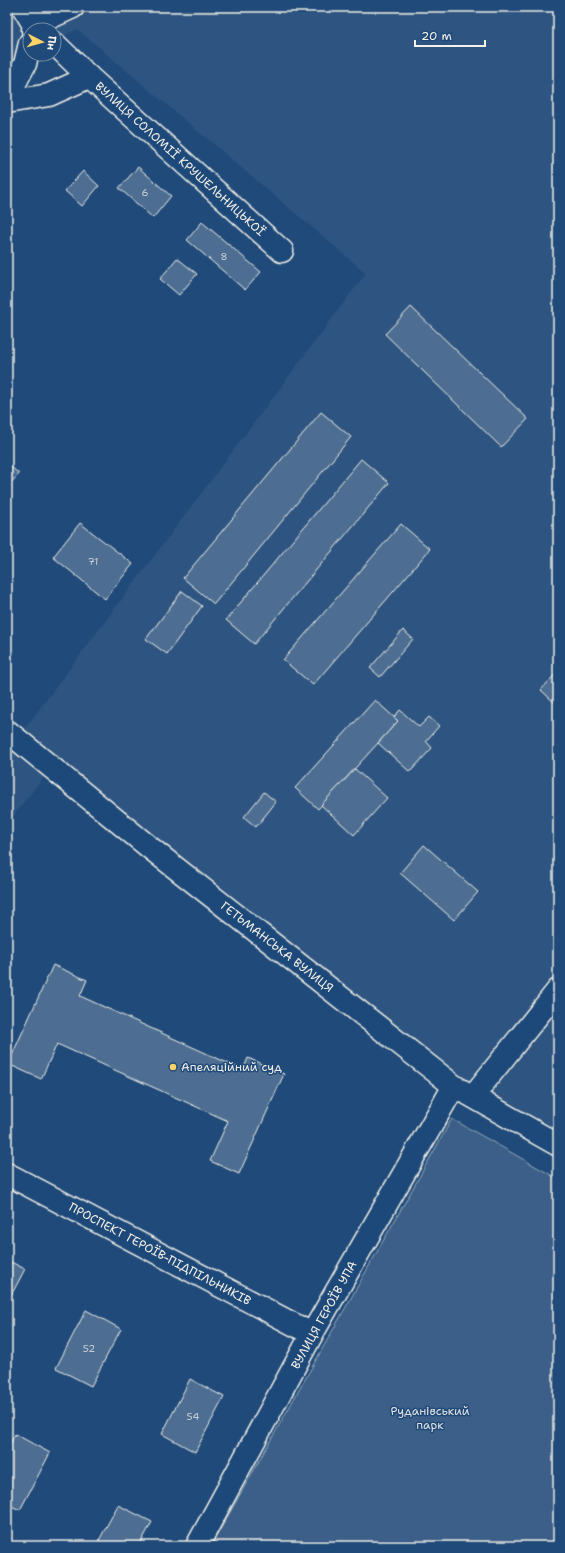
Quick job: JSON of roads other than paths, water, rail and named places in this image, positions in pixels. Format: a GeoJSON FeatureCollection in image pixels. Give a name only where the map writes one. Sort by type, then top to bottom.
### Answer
{"type":"FeatureCollection","features":[{"type":"Feature","properties":{"kind":"street"},"geometry":{"type":"LineString","coordinates":[[42,22],[73,7]]}},
{"type":"Feature","properties":{"kind":"street"},"geometry":{"type":"LineString","coordinates":[[62,51],[89,77]]}},
{"type":"Feature","properties":{"kind":"street"},"geometry":{"type":"LineString","coordinates":[[7,98],[25,62]]}},
{"type":"Feature","properties":{"kind":"street","name":"ВУЛИЦЯ СОЛОМІЇ КРУШЕЛЬНИЦЬКОЇ"},"geometry":{"type":"LineString","coordinates":[[7,102],[50,95],[89,77],[282,251]]}},
{"type":"Feature","properties":{"kind":"street","name":"ГЕТЬМАНСЬКА ВУЛИЦЯ"},"geometry":{"type":"LineString","coordinates":[[7,731],[149,846],[454,1086],[558,1145]]}},
{"type":"Feature","properties":{"kind":"street"},"geometry":{"type":"LineString","coordinates":[[473,1096],[558,990]]}},
{"type":"Feature","properties":{"kind":"street","name":"ВУЛИЦЯ ГЕРОЇВ УПА"},"geometry":{"type":"LineString","coordinates":[[197,1546],[312,1334],[454,1086]]}},
{"type":"Feature","properties":{"kind":"street","name":"ПРОСПЕКТ ГЕРОЇВ-ПІДПІЛЬНИКІВ"},"geometry":{"type":"LineString","coordinates":[[7,1174],[312,1334]]}},
{"type":"Feature","properties":{"kind":"place","name":"Апеляційний суд"},"geometry":{"type":"Point","coordinates":[173,1067]}},
{"type":"Feature","properties":{"kind":"park label","name":"Руданівський парк"},"geometry":{"type":"Point","coordinates":[430,1418]}}]}
